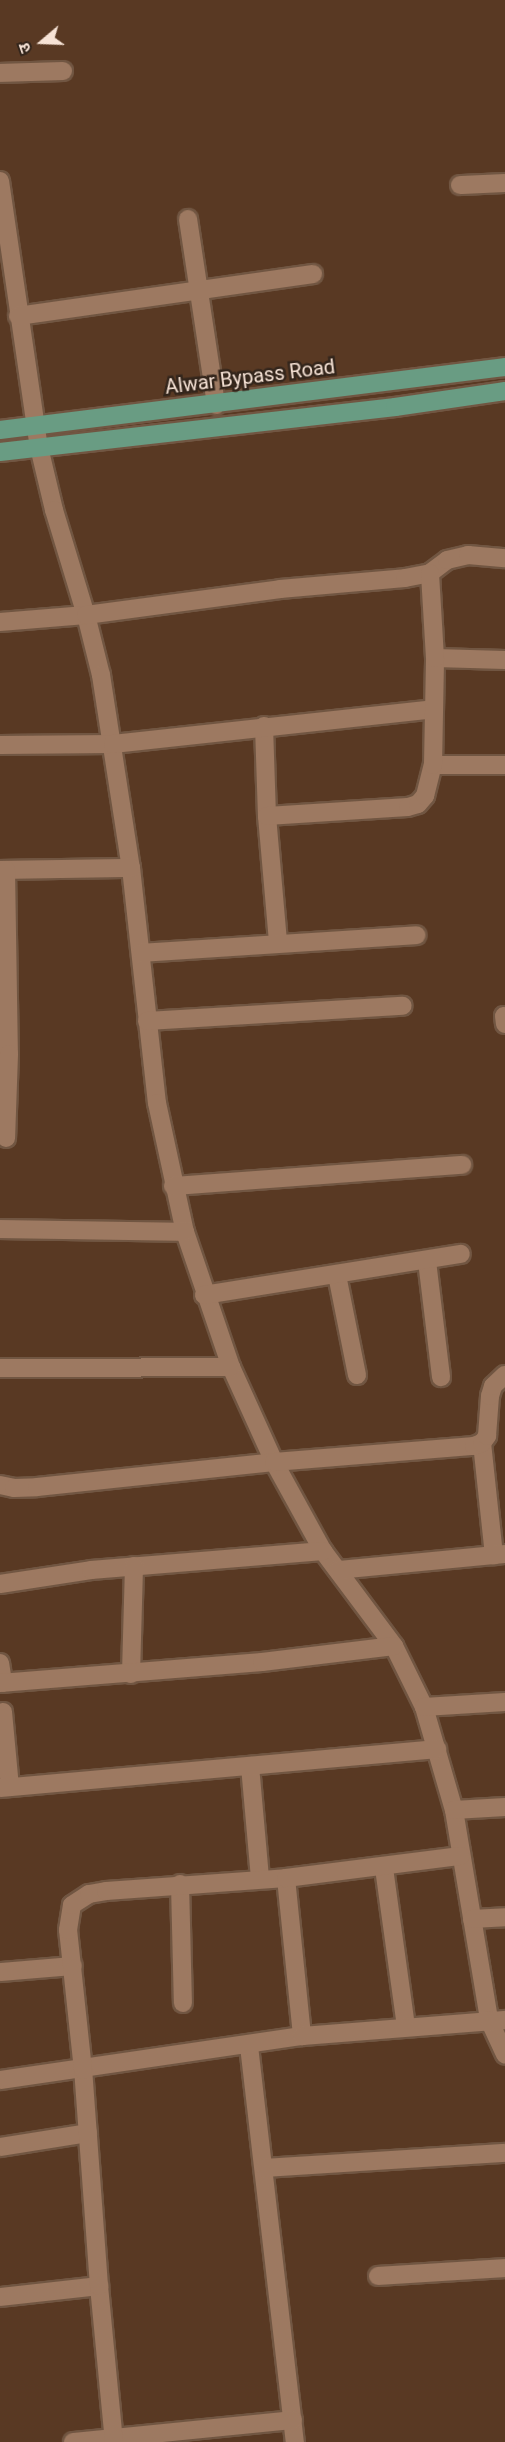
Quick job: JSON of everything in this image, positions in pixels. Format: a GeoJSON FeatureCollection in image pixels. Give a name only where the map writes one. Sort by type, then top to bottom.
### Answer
{"type":"FeatureCollection","features":[{"type":"Feature","properties":{"kind":"main road","name":"Alwar Bypass Road"},"geometry":{"type":"LineString","coordinates":[[0,430],[216,405],[505,367]]}},
{"type":"Feature","properties":{"kind":"main road"},"geometry":{"type":"LineString","coordinates":[[0,452],[395,407],[505,392]]}},
{"type":"Feature","properties":{"kind":"street"},"geometry":{"type":"LineString","coordinates":[[0,74],[63,71]]}},
{"type":"Feature","properties":{"kind":"street"},"geometry":{"type":"LineString","coordinates":[[0,181],[39,447],[54,510],[86,615],[101,675],[131,868],[157,1103],[173,1186],[185,1232],[204,1295],[231,1367],[274,1462],[322,1551],[394,1646],[424,1707],[454,1810],[472,1919],[505,2054]]}},
{"type":"Feature","properties":{"kind":"street"},"geometry":{"type":"LineString","coordinates":[[460,185],[505,183]]}},
{"type":"Feature","properties":{"kind":"street"},"geometry":{"type":"LineString","coordinates":[[188,219],[216,405]]}},
{"type":"Feature","properties":{"kind":"street"},"geometry":{"type":"LineString","coordinates":[[18,316],[313,274]]}},
{"type":"Feature","properties":{"kind":"street"},"geometry":{"type":"LineString","coordinates":[[0,622],[86,615],[280,589],[405,578],[430,573],[458,556],[480,555],[505,558]]}},
{"type":"Feature","properties":{"kind":"street"},"geometry":{"type":"LineString","coordinates":[[267,816],[418,804],[429,786],[433,765],[435,658],[430,573]]}},
{"type":"Feature","properties":{"kind":"street"},"geometry":{"type":"LineString","coordinates":[[435,658],[505,660]]}},
{"type":"Feature","properties":{"kind":"street"},"geometry":{"type":"LineString","coordinates":[[0,745],[113,744],[433,709]]}},
{"type":"Feature","properties":{"kind":"street"},"geometry":{"type":"LineString","coordinates":[[264,726],[267,816],[278,942]]}},
{"type":"Feature","properties":{"kind":"street"},"geometry":{"type":"LineString","coordinates":[[433,765],[505,765]]}},
{"type":"Feature","properties":{"kind":"street"},"geometry":{"type":"LineString","coordinates":[[6,1138],[9,1054],[3,870],[131,868]]}},
{"type":"Feature","properties":{"kind":"street"},"geometry":{"type":"LineString","coordinates":[[141,953],[278,942],[416,935]]}},
{"type":"Feature","properties":{"kind":"street"},"geometry":{"type":"LineString","coordinates":[[147,1022],[402,1006]]}},
{"type":"Feature","properties":{"kind":"street"},"geometry":{"type":"LineString","coordinates":[[173,1186],[462,1165]]}},
{"type":"Feature","properties":{"kind":"street"},"geometry":{"type":"LineString","coordinates":[[0,1229],[185,1232]]}},
{"type":"Feature","properties":{"kind":"street"},"geometry":{"type":"LineString","coordinates":[[204,1295],[461,1254]]}},
{"type":"Feature","properties":{"kind":"street"},"geometry":{"type":"LineString","coordinates":[[427,1261],[441,1377]]}},
{"type":"Feature","properties":{"kind":"street"},"geometry":{"type":"LineString","coordinates":[[337,1275],[357,1375]]}},
{"type":"Feature","properties":{"kind":"street"},"geometry":{"type":"LineString","coordinates":[[0,1368],[231,1367]]}},
{"type":"Feature","properties":{"kind":"street"},"geometry":{"type":"LineString","coordinates":[[0,1485],[14,1488],[37,1487],[274,1462],[463,1448],[482,1443],[487,1436],[493,1386],[505,1375]]}},
{"type":"Feature","properties":{"kind":"street"},"geometry":{"type":"LineString","coordinates":[[338,1570],[499,1555],[482,1443]]}},
{"type":"Feature","properties":{"kind":"street"},"geometry":{"type":"LineString","coordinates":[[0,1584],[40,1576],[134,1566],[322,1551]]}},
{"type":"Feature","properties":{"kind":"street"},"geometry":{"type":"LineString","coordinates":[[131,1674],[134,1566]]}},
{"type":"Feature","properties":{"kind":"street"},"geometry":{"type":"LineString","coordinates":[[0,1663],[1,1683],[131,1674],[311,1657],[394,1646]]}},
{"type":"Feature","properties":{"kind":"street"},"geometry":{"type":"LineString","coordinates":[[424,1707],[505,1702]]}},
{"type":"Feature","properties":{"kind":"street"},"geometry":{"type":"LineString","coordinates":[[3,1712],[5,1788],[437,1749]]}},
{"type":"Feature","properties":{"kind":"street"},"geometry":{"type":"LineString","coordinates":[[250,1766],[260,1878]]}},
{"type":"Feature","properties":{"kind":"street"},"geometry":{"type":"LineString","coordinates":[[454,1810],[505,1807]]}},
{"type":"Feature","properties":{"kind":"street"},"geometry":{"type":"LineString","coordinates":[[114,2440],[73,1966],[69,1915],[72,1905],[78,1899],[106,1891],[260,1878],[286,1878],[384,1868],[461,1856]]}},
{"type":"Feature","properties":{"kind":"street"},"geometry":{"type":"LineString","coordinates":[[384,1868],[406,2026]]}},
{"type":"Feature","properties":{"kind":"street"},"geometry":{"type":"LineString","coordinates":[[286,1878],[302,2036]]}},
{"type":"Feature","properties":{"kind":"street"},"geometry":{"type":"LineString","coordinates":[[180,1884],[183,2003]]}},
{"type":"Feature","properties":{"kind":"street"},"geometry":{"type":"LineString","coordinates":[[472,1919],[505,1917]]}},
{"type":"Feature","properties":{"kind":"street"},"geometry":{"type":"LineString","coordinates":[[0,1972],[73,1966]]}},
{"type":"Feature","properties":{"kind":"street"},"geometry":{"type":"LineString","coordinates":[[0,2080],[249,2046],[302,2036],[497,2020]]}},
{"type":"Feature","properties":{"kind":"street"},"geometry":{"type":"LineString","coordinates":[[249,2046],[265,2168],[295,2442]]}},
{"type":"Feature","properties":{"kind":"street"},"geometry":{"type":"LineString","coordinates":[[0,2147],[88,2133]]}},
{"type":"Feature","properties":{"kind":"street"},"geometry":{"type":"LineString","coordinates":[[265,2168],[504,2159]]}},
{"type":"Feature","properties":{"kind":"street"},"geometry":{"type":"LineString","coordinates":[[378,2276],[505,2268]]}},
{"type":"Feature","properties":{"kind":"street"},"geometry":{"type":"LineString","coordinates":[[0,2297],[99,2286]]}},
{"type":"Feature","properties":{"kind":"street"},"geometry":{"type":"LineString","coordinates":[[73,2442],[114,2440],[293,2420]]}}]}
